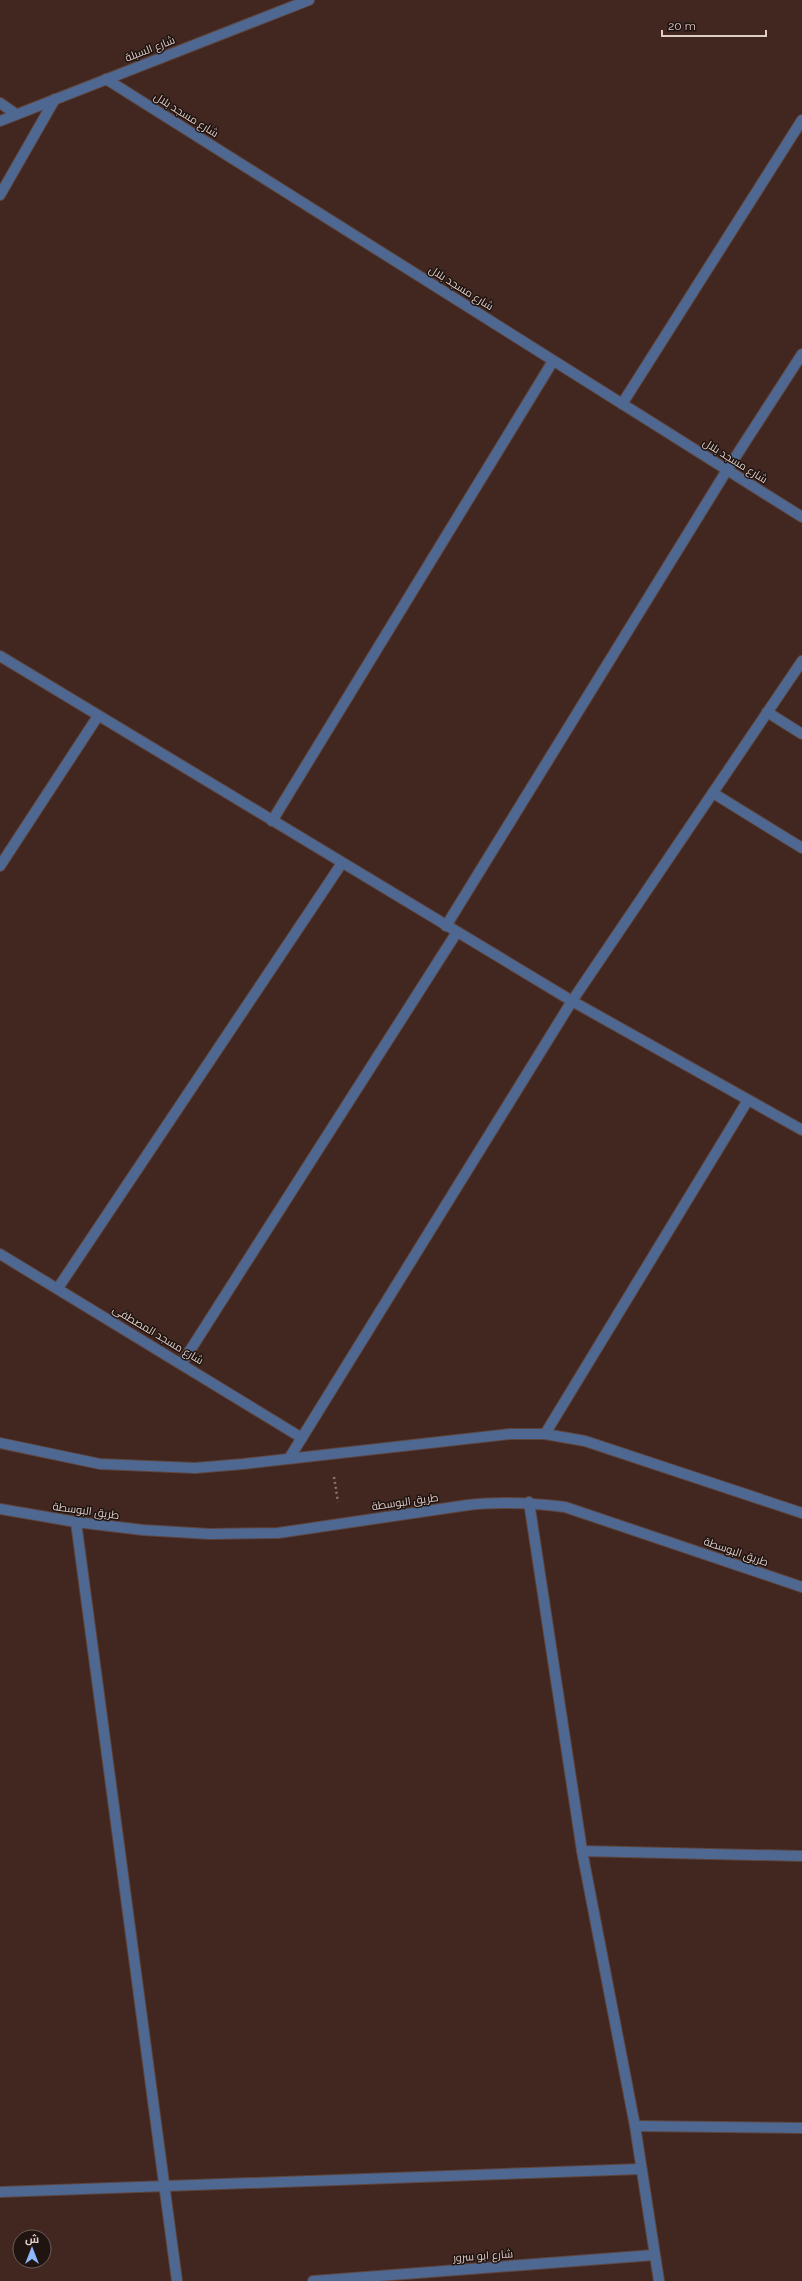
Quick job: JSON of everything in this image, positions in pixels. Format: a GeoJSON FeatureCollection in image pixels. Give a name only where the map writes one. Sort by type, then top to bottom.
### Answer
{"type":"FeatureCollection","features":[{"type":"Feature","properties":{"kind":"street","name":"شارع السبلة"},"geometry":{"type":"LineString","coordinates":[[0,121],[309,0]]}},
{"type":"Feature","properties":{"kind":"street","name":"شارع مسجد بلال"},"geometry":{"type":"LineString","coordinates":[[106,79],[802,517]]}},
{"type":"Feature","properties":{"kind":"street"},"geometry":{"type":"LineString","coordinates":[[0,195],[55,99]]}},
{"type":"Feature","properties":{"kind":"street"},"geometry":{"type":"LineString","coordinates":[[0,103],[16,114]]}},
{"type":"Feature","properties":{"kind":"street"},"geometry":{"type":"LineString","coordinates":[[622,404],[802,120]]}},
{"type":"Feature","properties":{"kind":"street"},"geometry":{"type":"LineString","coordinates":[[446,926],[727,470],[802,354]]}},
{"type":"Feature","properties":{"kind":"street"},"geometry":{"type":"LineString","coordinates":[[272,820],[554,361]]}},
{"type":"Feature","properties":{"kind":"street"},"geometry":{"type":"LineString","coordinates":[[0,656],[572,1001],[802,1130]]}},
{"type":"Feature","properties":{"kind":"street"},"geometry":{"type":"LineString","coordinates":[[290,1457],[572,1001],[802,661]]}},
{"type":"Feature","properties":{"kind":"street"},"geometry":{"type":"LineString","coordinates":[[768,712],[802,734]]}},
{"type":"Feature","properties":{"kind":"street"},"geometry":{"type":"LineString","coordinates":[[0,866],[98,716]]}},
{"type":"Feature","properties":{"kind":"street"},"geometry":{"type":"LineString","coordinates":[[713,793],[802,848]]}},
{"type":"Feature","properties":{"kind":"street"},"geometry":{"type":"LineString","coordinates":[[58,1288],[342,862]]}},
{"type":"Feature","properties":{"kind":"street"},"geometry":{"type":"LineString","coordinates":[[182,1363],[457,932]]}},
{"type":"Feature","properties":{"kind":"street"},"geometry":{"type":"LineString","coordinates":[[546,1434],[748,1100]]}},
{"type":"Feature","properties":{"kind":"street","name":"شارع مسجد المصطفى"},"geometry":{"type":"LineString","coordinates":[[0,1254],[182,1363],[302,1438]]}},
{"type":"Feature","properties":{"kind":"street"},"geometry":{"type":"LineString","coordinates":[[0,1443],[100,1464],[195,1468],[510,1434],[546,1434],[585,1441],[802,1513]]}},
{"type":"Feature","properties":{"kind":"street","name":"طريق البوسطة"},"geometry":{"type":"LineString","coordinates":[[0,1509],[76,1522],[143,1530],[210,1534],[278,1533],[498,1502],[529,1502],[565,1507],[802,1587]]}},
{"type":"Feature","properties":{"kind":"street"},"geometry":{"type":"LineString","coordinates":[[529,1502],[582,1851],[635,2126],[659,2281]]}},
{"type":"Feature","properties":{"kind":"street"},"geometry":{"type":"LineString","coordinates":[[76,1522],[163,2186],[177,2281]]}},
{"type":"Feature","properties":{"kind":"street"},"geometry":{"type":"LineString","coordinates":[[582,1851],[802,1856]]}},
{"type":"Feature","properties":{"kind":"street"},"geometry":{"type":"LineString","coordinates":[[635,2126],[802,2128]]}},
{"type":"Feature","properties":{"kind":"street"},"geometry":{"type":"LineString","coordinates":[[0,2192],[641,2169]]}},
{"type":"Feature","properties":{"kind":"street","name":"شارع ابو سرور"},"geometry":{"type":"LineString","coordinates":[[313,2281],[654,2255]]}},
{"type":"Feature","properties":{"kind":"path"},"geometry":{"type":"LineString","coordinates":[[330,1453],[342,1523]]}}]}
